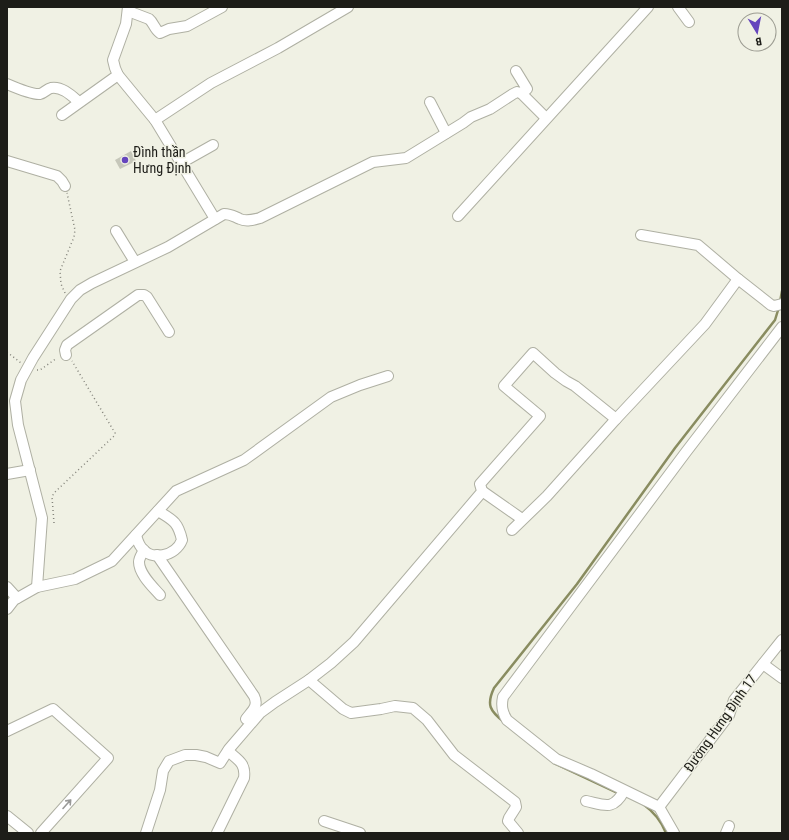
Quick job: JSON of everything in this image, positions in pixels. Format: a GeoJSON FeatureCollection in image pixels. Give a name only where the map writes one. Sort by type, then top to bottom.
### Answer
{"type":"FeatureCollection","features":[{"type":"Feature","properties":{"kind":"street"},"geometry":{"type":"LineString","coordinates":[[155,120],[211,83],[278,48],[331,11],[348,7]]}},
{"type":"Feature","properties":{"kind":"street"},"geometry":{"type":"LineString","coordinates":[[458,216],[648,7]]}},
{"type":"Feature","properties":{"kind":"street"},"geometry":{"type":"LineString","coordinates":[[678,7],[689,22]]}},
{"type":"Feature","properties":{"kind":"street"},"geometry":{"type":"LineString","coordinates":[[215,219],[155,120],[118,75],[113,60],[126,24],[128,9],[149,19],[160,33],[169,29],[187,26],[216,8]]}},
{"type":"Feature","properties":{"kind":"street"},"geometry":{"type":"LineString","coordinates":[[516,70],[527,87],[521,93]]}},
{"type":"Feature","properties":{"kind":"street"},"geometry":{"type":"LineString","coordinates":[[62,115],[118,75]]}},
{"type":"Feature","properties":{"kind":"street"},"geometry":{"type":"LineString","coordinates":[[7,84],[35,94],[40,94],[52,88],[58,89],[70,95],[79,102]]}},
{"type":"Feature","properties":{"kind":"street"},"geometry":{"type":"LineString","coordinates":[[37,588],[42,518],[18,425],[16,401],[21,380],[27,369],[69,302],[80,290],[168,247],[224,214],[231,214],[241,220],[249,221],[260,218],[373,162],[406,158],[475,114],[490,109],[515,93],[521,93],[546,118]]}},
{"type":"Feature","properties":{"kind":"street"},"geometry":{"type":"LineString","coordinates":[[430,102],[446,133]]}},
{"type":"Feature","properties":{"kind":"street"},"geometry":{"type":"LineString","coordinates":[[181,163],[213,146]]}},
{"type":"Feature","properties":{"kind":"street"},"geometry":{"type":"LineString","coordinates":[[7,161],[57,176],[65,186]]}},
{"type":"Feature","properties":{"kind":"street"},"geometry":{"type":"LineString","coordinates":[[116,231],[135,262]]}},
{"type":"Feature","properties":{"kind":"street"},"geometry":{"type":"LineString","coordinates":[[641,235],[698,246],[771,305],[774,306],[782,304]]}},
{"type":"Feature","properties":{"kind":"street"},"geometry":{"type":"LineString","coordinates":[[512,530],[556,487],[616,419],[705,324],[738,279]]}},
{"type":"Feature","properties":{"kind":"street"},"geometry":{"type":"LineString","coordinates":[[66,355],[64,350],[67,346],[138,295],[144,295],[147,297],[169,332]]}},
{"type":"Feature","properties":{"kind":"street"},"geometry":{"type":"LineString","coordinates":[[674,833],[659,808],[622,794],[591,774],[556,759],[507,720],[502,709],[503,697],[686,452],[782,328]]}},
{"type":"Feature","properties":{"kind":"street"},"geometry":{"type":"LineString","coordinates":[[522,519],[482,490],[480,484],[540,416],[504,386],[533,354],[555,373],[575,386],[616,419]]}},
{"type":"Feature","properties":{"kind":"street"},"geometry":{"type":"LineString","coordinates":[[7,609],[14,600],[37,588],[75,579],[112,561],[176,491],[244,460],[331,398],[360,385],[388,376]]}},
{"type":"Feature","properties":{"kind":"street"},"geometry":{"type":"LineString","coordinates":[[7,474],[30,470]]}},
{"type":"Feature","properties":{"kind":"street"},"geometry":{"type":"LineString","coordinates":[[146,833],[160,790],[163,771],[169,762],[185,755],[196,755],[206,757],[220,763],[228,751],[260,714],[275,702],[309,680],[331,663],[354,642],[482,490]]}},
{"type":"Feature","properties":{"kind":"street"},"geometry":{"type":"LineString","coordinates":[[136,535],[140,546],[146,552],[164,555],[176,549],[182,540],[178,525],[173,520],[158,511]]}},
{"type":"Feature","properties":{"kind":"street"},"geometry":{"type":"LineString","coordinates":[[144,550],[139,561],[140,568],[160,595]]}},
{"type":"Feature","properties":{"kind":"street"},"geometry":{"type":"LineString","coordinates":[[157,555],[254,696],[256,706],[245,720],[244,724],[246,730]]}},
{"type":"Feature","properties":{"kind":"street"},"geometry":{"type":"LineString","coordinates":[[7,587],[17,598]]}},
{"type":"Feature","properties":{"kind":"street","name":"Đường Hưng Định 17"},"geometry":{"type":"LineString","coordinates":[[659,808],[729,715],[734,700],[782,640]]}},
{"type":"Feature","properties":{"kind":"street"},"geometry":{"type":"LineString","coordinates":[[763,664],[782,678]]}},
{"type":"Feature","properties":{"kind":"street"},"geometry":{"type":"LineString","coordinates":[[309,680],[343,710],[351,713],[395,706],[413,708],[427,720],[454,755],[516,802],[516,807],[508,821],[518,833]]}},
{"type":"Feature","properties":{"kind":"street"},"geometry":{"type":"LineString","coordinates":[[7,731],[53,709],[108,758],[41,833]]}},
{"type":"Feature","properties":{"kind":"street"},"geometry":{"type":"LineString","coordinates":[[217,833],[244,778],[245,770],[242,764],[228,751]]}},
{"type":"Feature","properties":{"kind":"street"},"geometry":{"type":"LineString","coordinates":[[586,801],[609,805],[616,802],[622,794]]}},
{"type":"Feature","properties":{"kind":"street"},"geometry":{"type":"LineString","coordinates":[[7,816],[28,833]]}},
{"type":"Feature","properties":{"kind":"street"},"geometry":{"type":"LineString","coordinates":[[324,821],[360,833]]}},
{"type":"Feature","properties":{"kind":"path"},"geometry":{"type":"LineString","coordinates":[[65,186],[75,230],[74,237],[60,271],[61,284],[69,302]]}},
{"type":"Feature","properties":{"kind":"path"},"geometry":{"type":"LineString","coordinates":[[7,352],[27,369],[40,370],[59,357],[66,355],[70,359],[115,433],[114,436],[54,493],[52,497],[54,523]]}},
{"type":"Feature","properties":{"kind":"building","name":"Đình thần Hưng Định"},"geometry":{"type":"Polygon","coordinates":[[[131,151],[136,161],[120,169],[115,160],[131,151]]]}},
{"type":"Feature","properties":{"kind":"waterway"},"geometry":{"type":"LineString","coordinates":[[780,302],[782,291]]}},
{"type":"Feature","properties":{"kind":"waterway"},"geometry":{"type":"LineString","coordinates":[[504,722],[495,714],[491,707],[490,699],[494,688],[577,584],[675,448],[775,320],[779,307]]}},
{"type":"Feature","properties":{"kind":"waterway"},"geometry":{"type":"LineString","coordinates":[[554,763],[620,794]]}},
{"type":"Feature","properties":{"kind":"waterway"},"geometry":{"type":"LineString","coordinates":[[643,804],[657,817],[666,833]]}},
{"type":"Feature","properties":{"kind":"place","name":"Đình thần Hưng Định"},"geometry":{"type":"Point","coordinates":[125,160]}}]}
